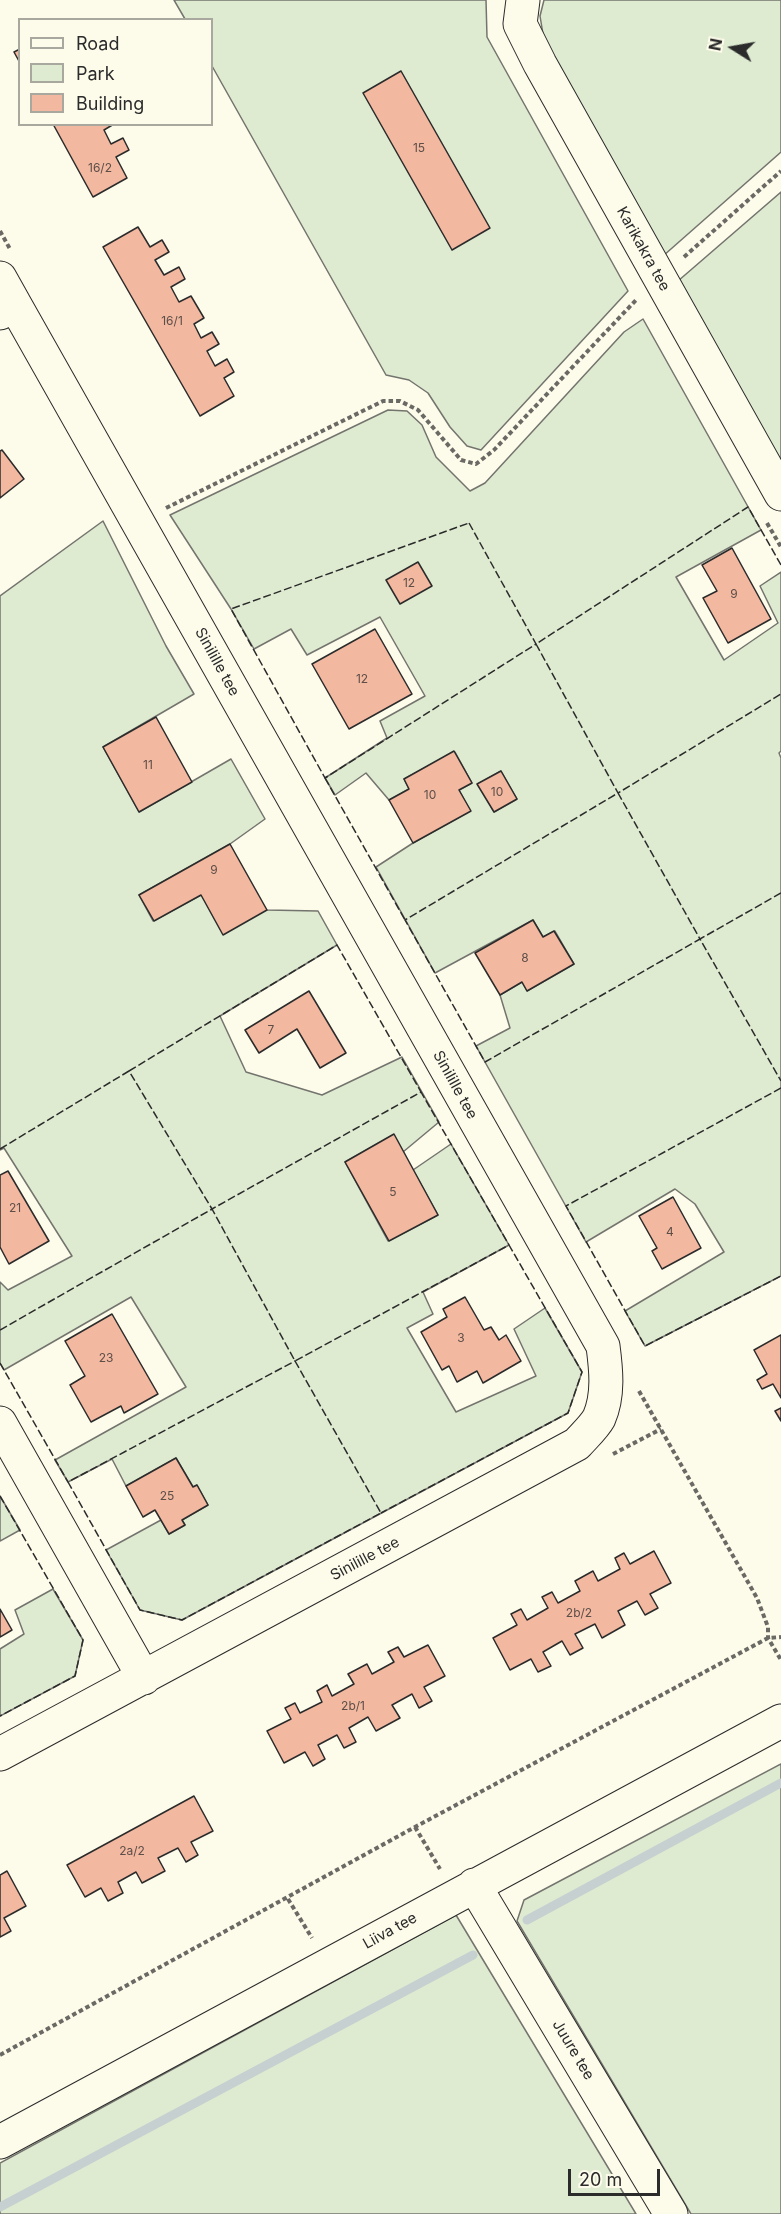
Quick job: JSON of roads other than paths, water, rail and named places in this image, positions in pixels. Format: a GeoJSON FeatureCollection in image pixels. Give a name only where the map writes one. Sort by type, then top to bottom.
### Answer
{"type":"FeatureCollection","features":[{"type":"Feature","properties":{"kind":"street","name":"Karikakra tee"},"geometry":{"type":"LineString","coordinates":[[523,0],[520,24],[540,64],[781,494]]}},
{"type":"Feature","properties":{"kind":"street","name":"Sinilille tee"},"geometry":{"type":"LineString","coordinates":[[0,1754],[577,1444],[598,1418],[604,1395],[606,1371],[603,1346],[137,521],[5,298]]}},
{"type":"Feature","properties":{"kind":"street"},"geometry":{"type":"LineString","coordinates":[[0,1423],[144,1677]]}},
{"type":"Feature","properties":{"kind":"street","name":"Liiva tee"},"geometry":{"type":"LineString","coordinates":[[0,2142],[781,1721]]}},
{"type":"Feature","properties":{"kind":"street","name":"Juure tee"},"geometry":{"type":"LineString","coordinates":[[474,1885],[671,2214]]}},
{"type":"Feature","properties":{"kind":"waterway"},"geometry":{"type":"LineString","coordinates":[[527,1920],[781,1783]]}},
{"type":"Feature","properties":{"kind":"waterway"},"geometry":{"type":"LineString","coordinates":[[0,2207],[473,1955]]}}]}
